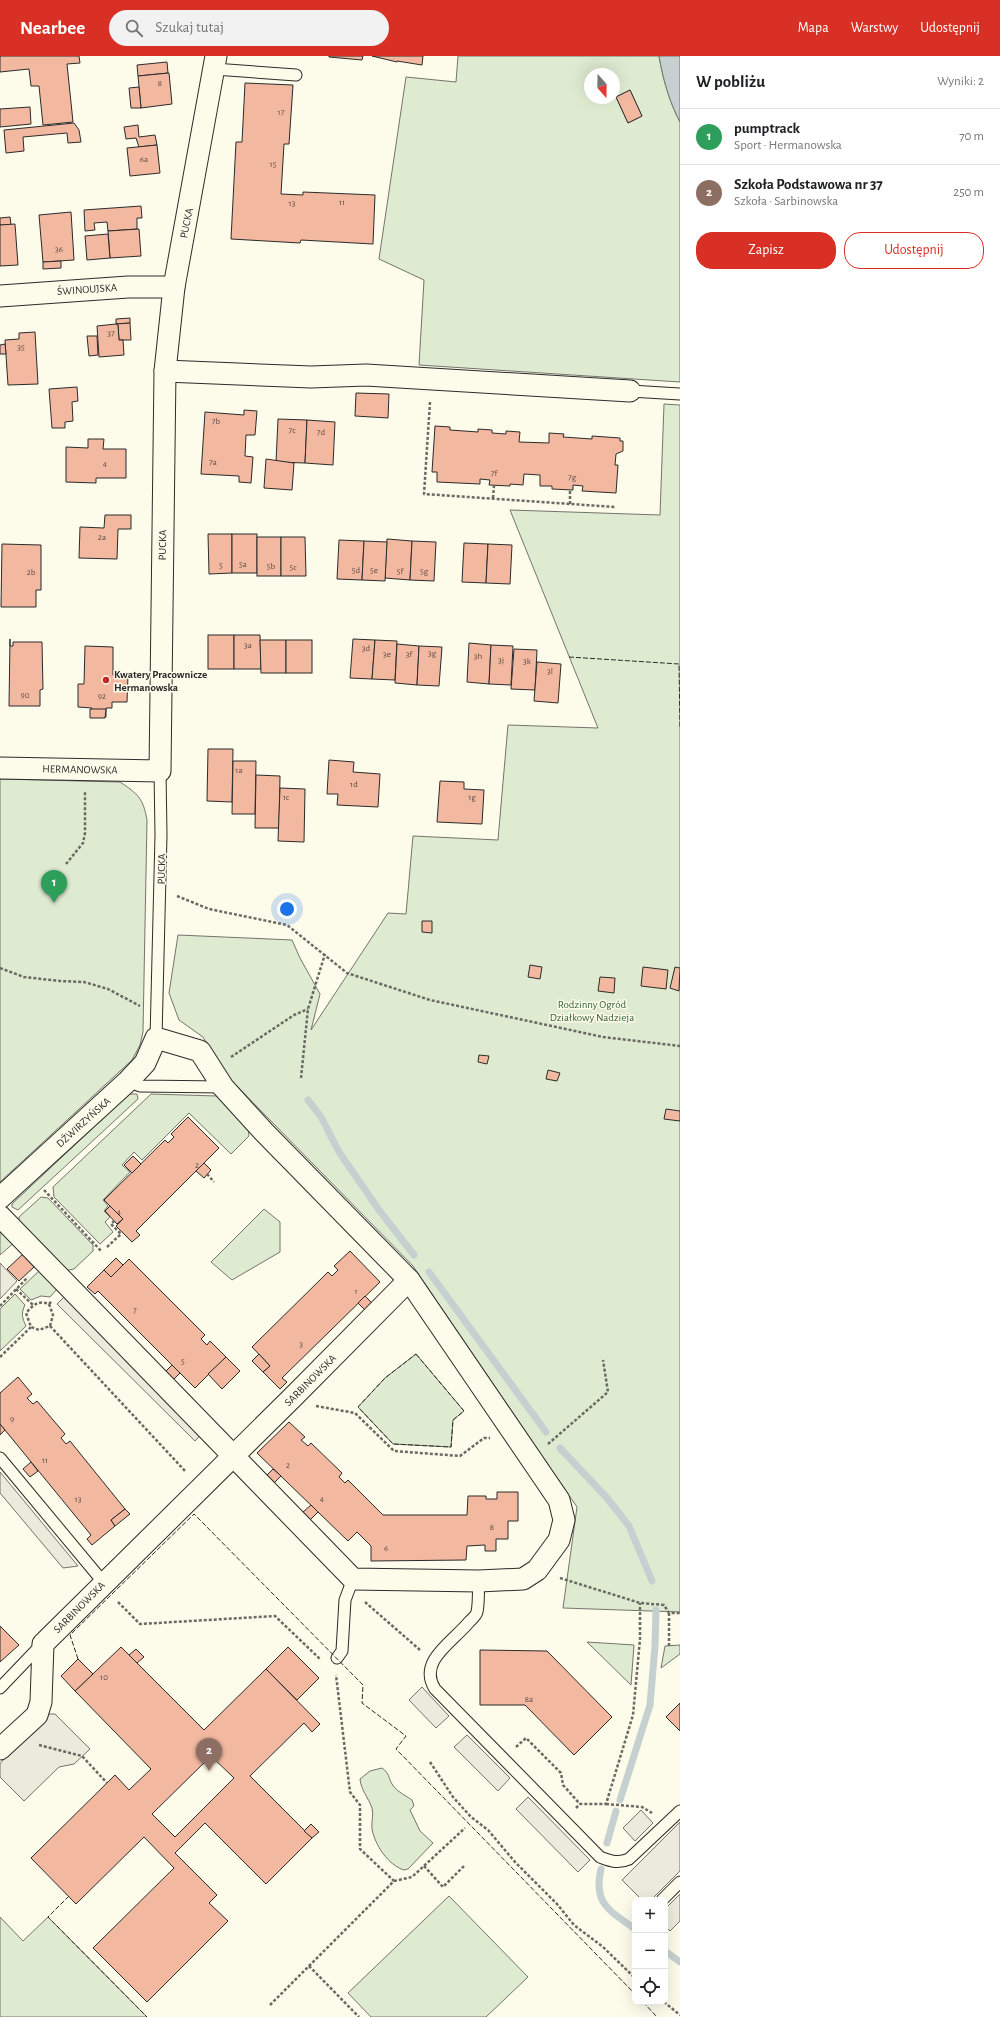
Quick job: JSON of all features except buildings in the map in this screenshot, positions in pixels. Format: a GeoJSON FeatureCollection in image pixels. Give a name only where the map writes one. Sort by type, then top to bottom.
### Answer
{"type":"FeatureCollection","features":[{"type":"Feature","properties":{"kind":"street","name":"PUCKA"},"geometry":{"type":"LineString","coordinates":[[160,771],[165,371],[174,287],[215,62]]}},
{"type":"Feature","properties":{"kind":"street","name":"ŚWINOUJSKA"},"geometry":{"type":"LineString","coordinates":[[0,296],[128,287],[174,287]]}},
{"type":"Feature","properties":{"kind":"street"},"geometry":{"type":"LineString","coordinates":[[165,371],[311,377],[366,375],[630,391]]}},
{"type":"Feature","properties":{"kind":"street","name":"HERMANOWSKA"},"geometry":{"type":"LineString","coordinates":[[0,768],[160,771]]}},
{"type":"Feature","properties":{"kind":"street"},"geometry":{"type":"LineString","coordinates":[[0,1216],[233,1456],[352,1584],[523,1579],[537,1570],[559,1540],[564,1520],[559,1500],[409,1280],[264,1132],[223,1087],[200,1051],[156,1038]]}},
{"type":"Feature","properties":{"kind":"street","name":"DŹWIRZYŃSKA"},"geometry":{"type":"LineString","coordinates":[[0,1198],[128,1081],[145,1063],[156,1038]]}},
{"type":"Feature","properties":{"kind":"street","name":"SARBINOWSKA"},"geometry":{"type":"LineString","coordinates":[[43,1644],[409,1280]]}},
{"type":"Feature","properties":{"kind":"street"},"geometry":{"type":"LineString","coordinates":[[0,1749],[37,1715],[41,1702],[43,1644]]}},
{"type":"Feature","properties":{"kind":"lane"},"geometry":{"type":"LineString","coordinates":[[215,62],[296,75]]}},
{"type":"Feature","properties":{"kind":"lane"},"geometry":{"type":"LineString","coordinates":[[630,391],[680,394]]}},
{"type":"Feature","properties":{"kind":"lane","name":"PUCKA"},"geometry":{"type":"LineString","coordinates":[[156,1038],[160,894],[160,771]]}},
{"type":"Feature","properties":{"kind":"lane"},"geometry":{"type":"LineString","coordinates":[[128,1081],[140,1086],[223,1087]]}},
{"type":"Feature","properties":{"kind":"lane"},"geometry":{"type":"LineString","coordinates":[[0,1458],[104,1582]]}},
{"type":"Feature","properties":{"kind":"lane"},"geometry":{"type":"LineString","coordinates":[[479,1581],[477,1613],[433,1661],[429,1673],[434,1689],[600,1857],[613,1862],[620,1862],[629,1859],[680,1811]]}},
{"type":"Feature","properties":{"kind":"lane"},"geometry":{"type":"LineString","coordinates":[[336,1658],[342,1651],[345,1600],[352,1584]]}},
{"type":"Feature","properties":{"kind":"lane"},"geometry":{"type":"LineString","coordinates":[[0,1688],[43,1644]]}},
{"type":"Feature","properties":{"kind":"lane"},"geometry":{"type":"LineString","coordinates":[[665,1897],[680,1882]]}},
{"type":"Feature","properties":{"kind":"path"},"geometry":{"type":"LineString","coordinates":[[432,380],[424,494],[615,507]]}},
{"type":"Feature","properties":{"kind":"path"},"geometry":{"type":"LineString","coordinates":[[493,498],[494,486]]}},
{"type":"Feature","properties":{"kind":"path"},"geometry":{"type":"LineString","coordinates":[[570,490],[570,504]]}},
{"type":"Feature","properties":{"kind":"path"},"geometry":{"type":"LineString","coordinates":[[66,864],[83,843],[85,833],[86,770]]}},
{"type":"Feature","properties":{"kind":"path"},"geometry":{"type":"LineString","coordinates":[[160,894],[178,896],[209,909],[286,926],[325,954],[347,973],[430,1000],[603,1037],[680,1046]]}},
{"type":"Feature","properties":{"kind":"path"},"geometry":{"type":"LineString","coordinates":[[301,1078],[308,1009],[325,954]]}},
{"type":"Feature","properties":{"kind":"path"},"geometry":{"type":"LineString","coordinates":[[0,968],[24,977],[60,982],[84,982],[120,994],[145,1009],[157,1009]]}},
{"type":"Feature","properties":{"kind":"path"},"geometry":{"type":"LineString","coordinates":[[212,1070],[294,1015],[308,1009]]}},
{"type":"Feature","properties":{"kind":"path"},"geometry":{"type":"LineString","coordinates":[[207,1174],[214,1182]]}},
{"type":"Feature","properties":{"kind":"path"},"geometry":{"type":"LineString","coordinates":[[44,1190],[102,1252]]}},
{"type":"Feature","properties":{"kind":"path"},"geometry":{"type":"LineString","coordinates":[[107,1247],[121,1234],[111,1224],[114,1221]]}},
{"type":"Feature","properties":{"kind":"path"},"geometry":{"type":"LineString","coordinates":[[0,1306],[44,1261]]}},
{"type":"Feature","properties":{"kind":"path"},"geometry":{"type":"LineString","coordinates":[[49,1304],[67,1285]]}},
{"type":"Feature","properties":{"kind":"path"},"geometry":{"type":"LineString","coordinates":[[16,1289],[33,1305]]}},
{"type":"Feature","properties":{"kind":"path"},"geometry":{"type":"LineString","coordinates":[[49,1304],[43,1302],[33,1305],[26,1314],[31,1327],[39,1330],[50,1326]]}},
{"type":"Feature","properties":{"kind":"path"},"geometry":{"type":"LineString","coordinates":[[49,1304],[53,1315],[50,1326]]}},
{"type":"Feature","properties":{"kind":"path"},"geometry":{"type":"LineString","coordinates":[[50,1326],[201,1488]]}},
{"type":"Feature","properties":{"kind":"path"},"geometry":{"type":"LineString","coordinates":[[0,1357],[31,1327]]}},
{"type":"Feature","properties":{"kind":"path"},"geometry":{"type":"LineString","coordinates":[[530,1457],[559,1435],[608,1392],[603,1360]]}},
{"type":"Feature","properties":{"kind":"path"},"geometry":{"type":"LineString","coordinates":[[293,1397],[300,1403],[355,1413],[394,1451],[460,1456],[484,1438],[508,1441],[515,1436]]}},
{"type":"Feature","properties":{"kind":"path"},"geometry":{"type":"LineString","coordinates":[[537,1570],[640,1603],[664,1605],[669,1613],[669,1646]]}},
{"type":"Feature","properties":{"kind":"path"},"geometry":{"type":"LineString","coordinates":[[352,1584],[433,1661]]}},
{"type":"Feature","properties":{"kind":"path"},"geometry":{"type":"LineString","coordinates":[[116,1600],[140,1624],[275,1616],[328,1666],[336,1676],[350,1792],[360,1805],[360,1848],[394,1881]]}},
{"type":"Feature","properties":{"kind":"path"},"geometry":{"type":"LineString","coordinates":[[606,1804],[633,1715],[639,1646],[640,1603]]}},
{"type":"Feature","properties":{"kind":"path"},"geometry":{"type":"LineString","coordinates":[[669,1613],[680,1613]]}},
{"type":"Feature","properties":{"kind":"path"},"geometry":{"type":"LineString","coordinates":[[328,1666],[336,1658]]}},
{"type":"Feature","properties":{"kind":"path"},"geometry":{"type":"LineString","coordinates":[[512,1751],[526,1738],[561,1773],[563,1785],[580,1804]]}},
{"type":"Feature","properties":{"kind":"path"},"geometry":{"type":"LineString","coordinates":[[82,1756],[107,1783]]}},
{"type":"Feature","properties":{"kind":"path"},"geometry":{"type":"LineString","coordinates":[[430,1762],[452,1797],[472,1817],[488,1830],[515,1862],[557,1904],[574,1925],[603,1947],[632,1975]]}},
{"type":"Feature","properties":{"kind":"path"},"geometry":{"type":"LineString","coordinates":[[564,1820],[580,1804],[606,1804],[642,1807],[655,1816]]}},
{"type":"Feature","properties":{"kind":"path"},"geometry":{"type":"LineString","coordinates":[[270,2005],[394,1881],[412,1877],[465,1828]]}},
{"type":"Feature","properties":{"kind":"path"},"geometry":{"type":"LineString","coordinates":[[424,1866],[443,1886],[464,1866]]}},
{"type":"Feature","properties":{"kind":"path"},"geometry":{"type":"LineString","coordinates":[[309,1966],[359,2017]]}},
{"type":"Feature","properties":{"kind":"path"},"geometry":{"type":"LineString","coordinates":[[668,2005],[680,2015]]}},
{"type":"Feature","properties":{"kind":"green space"},"geometry":{"type":"Polygon","coordinates":[[[458,56],[659,56],[667,90],[680,122],[680,382],[419,365],[424,280],[379,259],[406,77],[456,82],[458,56]]]}},
{"type":"Feature","properties":{"kind":"green space","name":"Rodzinny Ogród Działkowy Nadzieja"},"geometry":{"type":"Polygon","coordinates":[[[664,404],[680,405],[680,1612],[563,1608],[577,1507],[413,1266],[225,1074],[203,1037],[179,1020],[169,993],[178,935],[292,940],[320,994],[311,1030],[388,913],[406,914],[413,836],[498,840],[508,725],[598,728],[510,510],[660,515],[664,404]]]}},
{"type":"Feature","properties":{"kind":"green space"},"geometry":{"type":"Polygon","coordinates":[[[0,779],[120,782],[139,797],[144,806],[147,820],[143,1032],[140,1045],[132,1060],[0,1182],[0,779]]]}},
{"type":"Feature","properties":{"kind":"green space"},"geometry":{"type":"Polygon","coordinates":[[[129,1094],[137,1094],[138,1099],[18,1210],[12,1207],[12,1204],[129,1094]]]}},
{"type":"Feature","properties":{"kind":"green space"},"geometry":{"type":"Polygon","coordinates":[[[151,1094],[217,1096],[248,1127],[249,1136],[231,1154],[189,1113],[142,1160],[134,1152],[122,1165],[130,1172],[103,1200],[108,1206],[104,1211],[110,1217],[105,1222],[113,1232],[100,1244],[54,1197],[53,1187],[151,1094]]]}},
{"type":"Feature","properties":{"kind":"green space"},"geometry":{"type":"Polygon","coordinates":[[[41,1197],[48,1198],[93,1245],[93,1251],[74,1269],[64,1271],[19,1225],[19,1217],[41,1197]]]}},
{"type":"Feature","properties":{"kind":"green space"},"geometry":{"type":"Polygon","coordinates":[[[264,1209],[280,1222],[280,1252],[232,1280],[211,1262],[264,1209]]]}},
{"type":"Feature","properties":{"kind":"green space"},"geometry":{"type":"Polygon","coordinates":[[[0,1229],[16,1241],[0,1255],[0,1229]]]}},
{"type":"Feature","properties":{"kind":"green space"},"geometry":{"type":"Polygon","coordinates":[[[40,1270],[57,1289],[50,1297],[41,1296],[31,1300],[20,1289],[40,1270]]]}},
{"type":"Feature","properties":{"kind":"green space"},"geometry":{"type":"Polygon","coordinates":[[[15,1294],[25,1305],[22,1316],[26,1326],[0,1351],[0,1309],[15,1294]]]}},
{"type":"Feature","properties":{"kind":"green space"},"geometry":{"type":"Polygon","coordinates":[[[416,1354],[464,1411],[453,1420],[451,1447],[393,1444],[358,1407],[385,1378],[416,1354]]]}},
{"type":"Feature","properties":{"kind":"green space"},"geometry":{"type":"Polygon","coordinates":[[[587,1642],[634,1645],[631,1685],[587,1642]]]}},
{"type":"Feature","properties":{"kind":"green space"},"geometry":{"type":"Polygon","coordinates":[[[680,1645],[680,1654],[661,1668],[665,1646],[680,1645]]]}},
{"type":"Feature","properties":{"kind":"green space"},"geometry":{"type":"Polygon","coordinates":[[[382,1768],[388,1774],[396,1789],[412,1800],[414,1806],[410,1810],[420,1831],[433,1843],[408,1869],[404,1870],[393,1864],[379,1848],[372,1829],[372,1808],[363,1790],[360,1779],[370,1771],[382,1768]]]}},
{"type":"Feature","properties":{"kind":"green space"},"geometry":{"type":"Polygon","coordinates":[[[449,1896],[528,1977],[486,2017],[371,2017],[348,1993],[449,1896]]]}},
{"type":"Feature","properties":{"kind":"green space"},"geometry":{"type":"Polygon","coordinates":[[[0,1917],[23,1941],[48,1917],[147,2017],[0,2017],[0,1917]]]}},
{"type":"Feature","properties":{"kind":"shaded area"},"geometry":{"type":"Polygon","coordinates":[[[659,56],[680,56],[680,122],[667,90],[659,56]]]}},
{"type":"Feature","properties":{"kind":"shaded area"},"geometry":{"type":"Polygon","coordinates":[[[0,1263],[17,1281],[0,1299],[0,1263]]]}},
{"type":"Feature","properties":{"kind":"shaded area"},"geometry":{"type":"Polygon","coordinates":[[[67,1294],[204,1431],[195,1441],[57,1304],[67,1294]]]}},
{"type":"Feature","properties":{"kind":"shaded area"},"geometry":{"type":"Polygon","coordinates":[[[0,1472],[78,1566],[63,1568],[0,1493],[0,1472]]]}},
{"type":"Feature","properties":{"kind":"shaded area"},"geometry":{"type":"Polygon","coordinates":[[[422,1687],[449,1716],[436,1728],[409,1700],[422,1687]]]}},
{"type":"Feature","properties":{"kind":"shaded area"},"geometry":{"type":"Polygon","coordinates":[[[47,1714],[55,1714],[90,1749],[74,1764],[59,1767],[24,1801],[0,1777],[0,1764],[9,1752],[47,1714]]]}},
{"type":"Feature","properties":{"kind":"shaded area"},"geometry":{"type":"Polygon","coordinates":[[[467,1735],[510,1778],[498,1791],[454,1747],[467,1735]]]}},
{"type":"Feature","properties":{"kind":"shaded area"},"geometry":{"type":"Polygon","coordinates":[[[528,1797],[590,1860],[578,1872],[516,1809],[528,1797]]]}},
{"type":"Feature","properties":{"kind":"shaded area"},"geometry":{"type":"Polygon","coordinates":[[[641,1810],[653,1823],[635,1841],[623,1828],[641,1810]]]}},
{"type":"Feature","properties":{"kind":"shaded area"},"geometry":{"type":"Polygon","coordinates":[[[680,1822],[680,1871],[654,1897],[639,1897],[622,1880],[680,1822]]]}},
{"type":"Feature","properties":{"kind":"shaded area"},"geometry":{"type":"Polygon","coordinates":[[[680,1894],[680,1921],[670,1931],[668,1929],[668,1906],[680,1894]]]}},
{"type":"Feature","properties":{"kind":"waterway"},"geometry":{"type":"LineString","coordinates":[[308,1100],[321,1117],[339,1152],[379,1210],[414,1255]]}},
{"type":"Feature","properties":{"kind":"waterway"},"geometry":{"type":"LineString","coordinates":[[429,1272],[546,1432]]}},
{"type":"Feature","properties":{"kind":"waterway"},"geometry":{"type":"LineString","coordinates":[[560,1448],[607,1498],[629,1526],[652,1581]]}},
{"type":"Feature","properties":{"kind":"waterway"},"geometry":{"type":"LineString","coordinates":[[620,1800],[650,1705],[655,1646],[656,1610]]}},
{"type":"Feature","properties":{"kind":"waterway"},"geometry":{"type":"LineString","coordinates":[[607,1843],[616,1811]]}},
{"type":"Feature","properties":{"kind":"waterway"},"geometry":{"type":"LineString","coordinates":[[601,1869],[599,1881],[601,1898],[611,1911],[632,1927]]}},
{"type":"Feature","properties":{"kind":"waterway"},"geometry":{"type":"LineString","coordinates":[[668,1953],[680,1962]]}},
{"type":"Feature","properties":{"kind":"fence"},"geometry":{"type":"LineString","coordinates":[[569,657],[679,664],[680,727]]}},
{"type":"Feature","properties":{"kind":"fence"},"geometry":{"type":"LineString","coordinates":[[416,1354],[464,1411],[453,1420],[451,1447],[393,1444],[358,1407],[385,1378],[416,1354]]}},
{"type":"Feature","properties":{"kind":"fence"},"geometry":{"type":"LineString","coordinates":[[78,1659],[70,1635],[194,1514],[363,1685],[362,1703],[406,1736],[396,1749],[632,1991]]}},
{"type":"Feature","properties":{"kind":"fence"},"geometry":{"type":"LineString","coordinates":[[69,1896],[48,1917],[147,2017]]}},
{"type":"Feature","properties":{"kind":"fence"},"geometry":{"type":"LineString","coordinates":[[646,2005],[657,2017]]}},
{"type":"Feature","properties":{"kind":"place","name":"Kwatery Pracownicze Hermanowska"},"geometry":{"type":"Point","coordinates":[106,680]}},
{"type":"Feature","properties":{"kind":"place","name":"pumptrack"},"geometry":{"type":"Point","coordinates":[54,903]}},
{"type":"Feature","properties":{"kind":"place","name":"Szkoła Podstawowa nr 37"},"geometry":{"type":"Point","coordinates":[209,1771]}}]}
